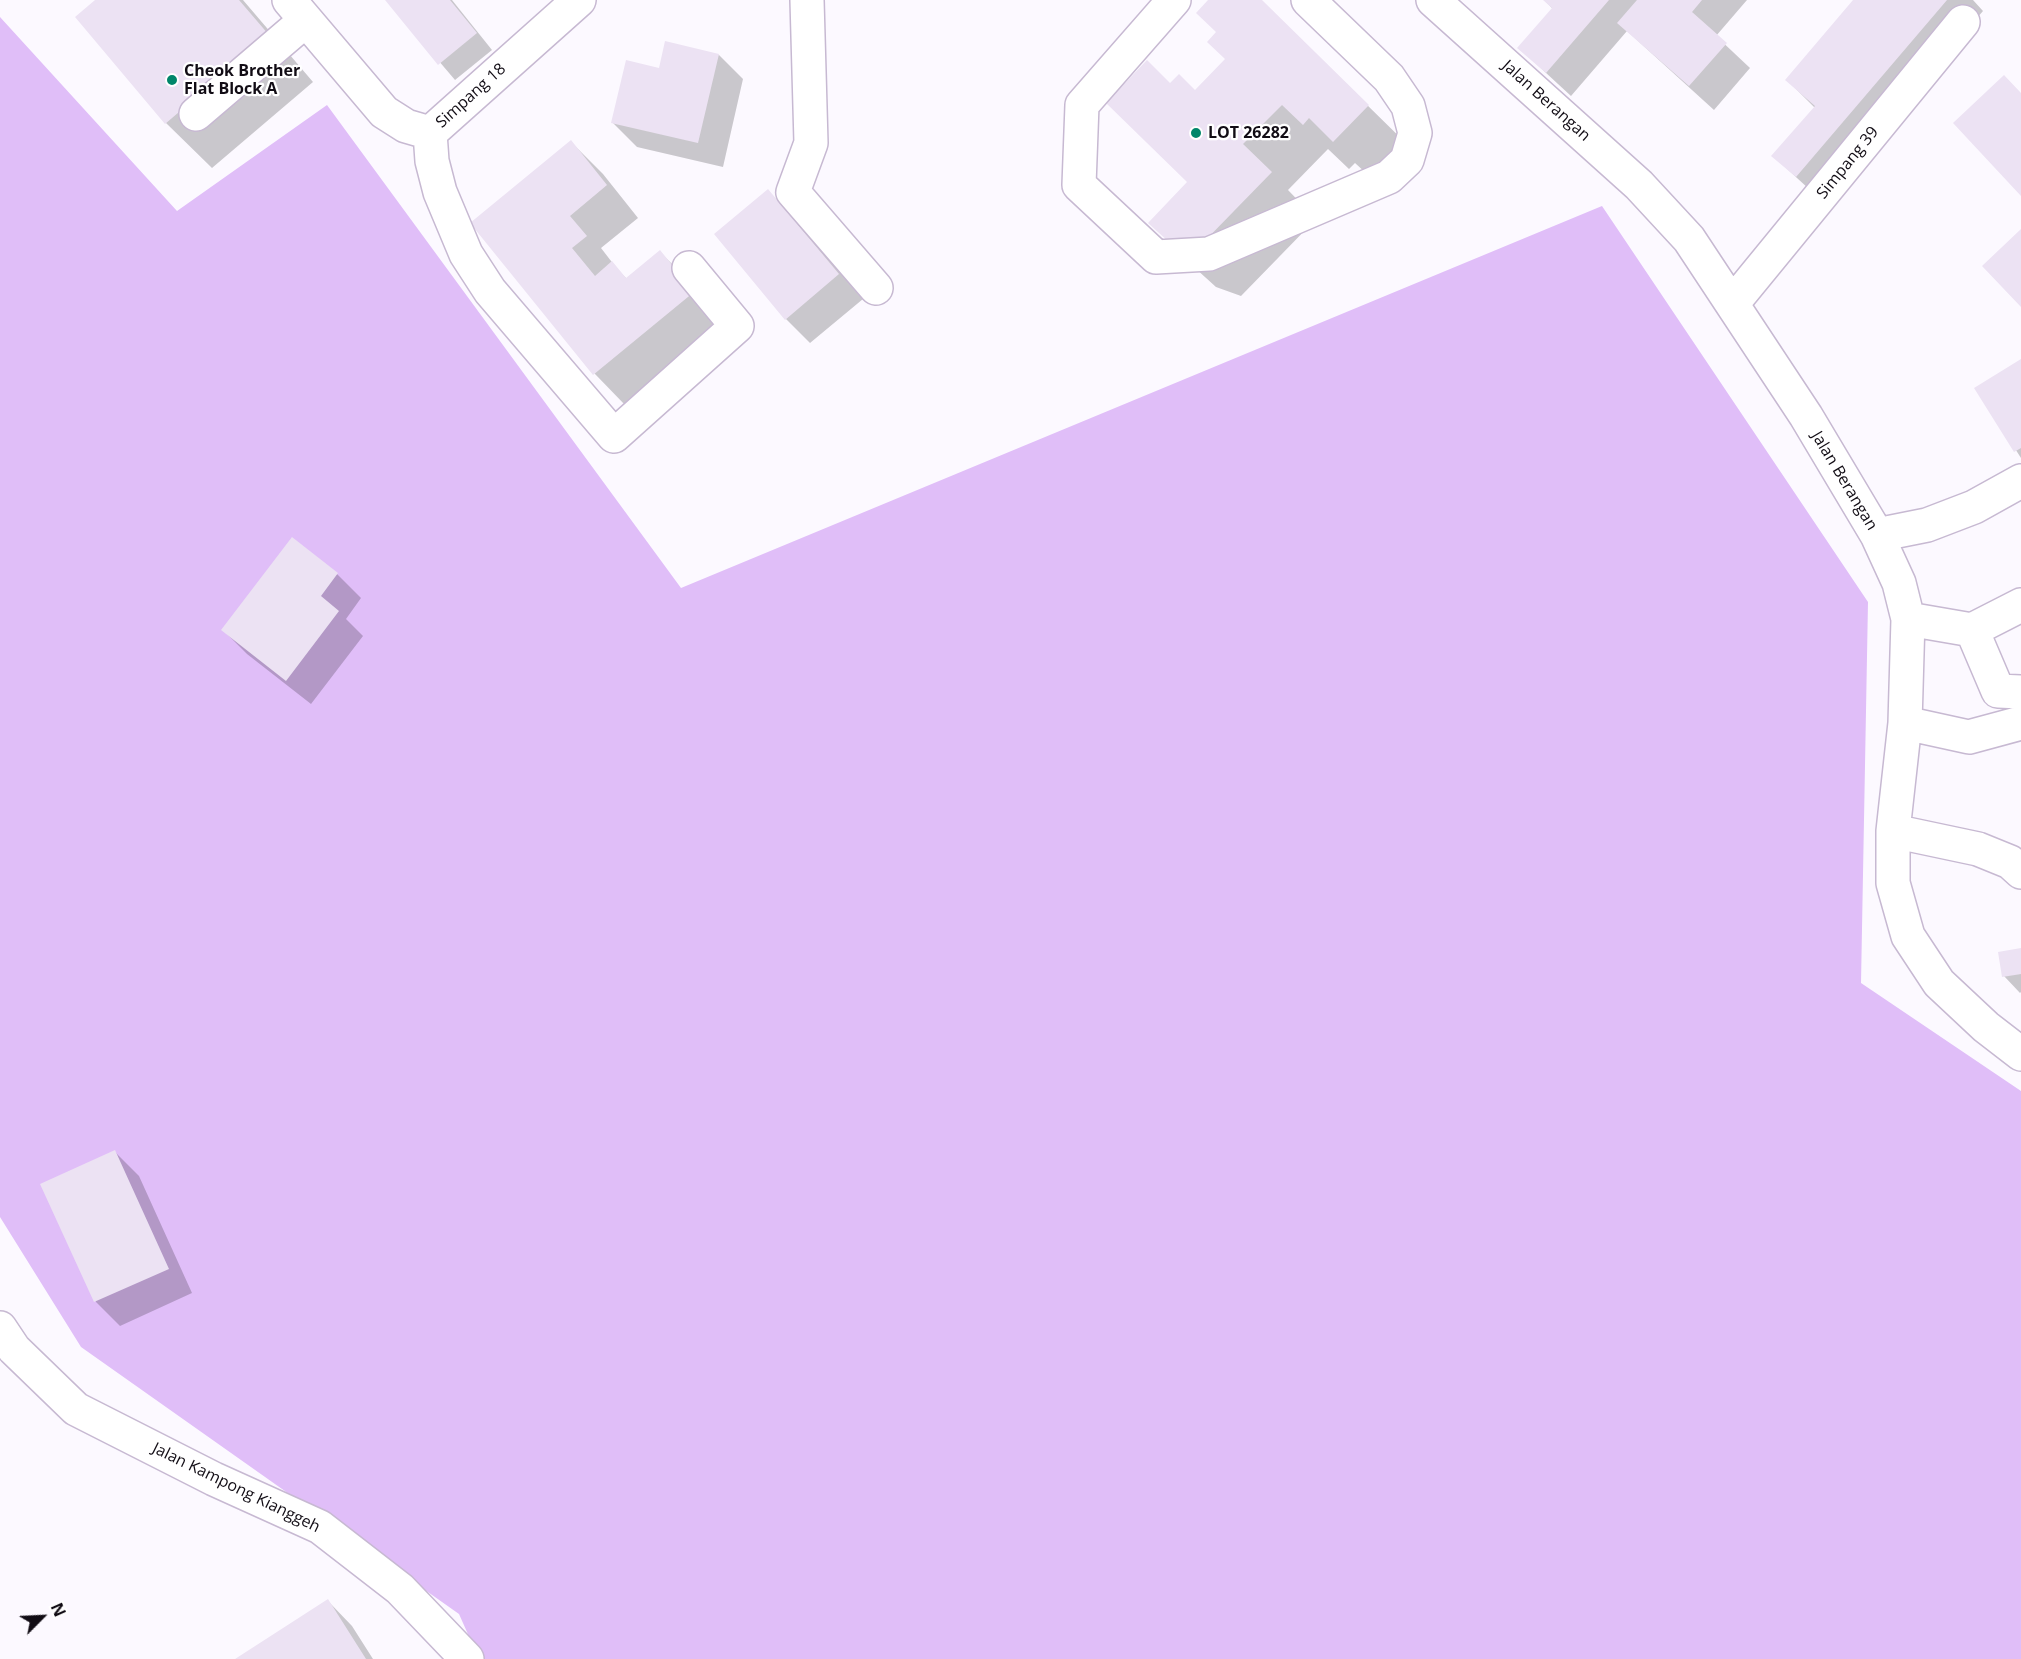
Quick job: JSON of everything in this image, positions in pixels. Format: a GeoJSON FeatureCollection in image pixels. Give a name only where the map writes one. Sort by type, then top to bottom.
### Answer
{"type":"FeatureCollection","features":[{"type":"Feature","properties":{"kind":"street","name":"Simpang 18"},"geometry":{"type":"LineString","coordinates":[[298,10],[384,112],[406,126],[430,133],[579,0]]}},
{"type":"Feature","properties":{"kind":"street"},"geometry":{"type":"LineString","coordinates":[[807,0],[811,143],[793,192],[876,288]]}},
{"type":"Feature","properties":{"kind":"street"},"geometry":{"type":"LineString","coordinates":[[1174,0],[1082,105],[1078,185],[1156,257],[1209,254],[1389,177],[1407,160],[1415,133],[1408,106],[1389,78],[1308,0]]}},
{"type":"Feature","properties":{"kind":"street","name":"Jalan Berangan"},"geometry":{"type":"LineString","coordinates":[[1433,0],[1639,185],[1689,239],[1806,416],[1877,536],[1899,583],[1908,620],[1905,723],[1893,831],[1893,883],[1908,936],[1939,983],[1986,1027],[2021,1054]]}},
{"type":"Feature","properties":{"kind":"street"},"geometry":{"type":"LineString","coordinates":[[196,114],[298,10]]}},
{"type":"Feature","properties":{"kind":"street","name":"Simpang 39"},"geometry":{"type":"LineString","coordinates":[[1732,304],[1963,22]]}},
{"type":"Feature","properties":{"kind":"street"},"geometry":{"type":"LineString","coordinates":[[430,133],[432,161],[440,192],[466,254],[490,291],[614,436],[737,326],[689,268]]}},
{"type":"Feature","properties":{"kind":"street"},"geometry":{"type":"LineString","coordinates":[[1877,536],[1927,525],[1974,507],[2021,481]]}},
{"type":"Feature","properties":{"kind":"street"},"geometry":{"type":"LineString","coordinates":[[1908,620],[1972,630],[2021,605]]}},
{"type":"Feature","properties":{"kind":"street"},"geometry":{"type":"LineString","coordinates":[[1972,630],[1998,691],[2021,693]]}},
{"type":"Feature","properties":{"kind":"street"},"geometry":{"type":"LineString","coordinates":[[1905,723],[1969,737],[2021,723]]}},
{"type":"Feature","properties":{"kind":"street"},"geometry":{"type":"LineString","coordinates":[[1893,831],[1978,849],[2010,862],[2021,872]]}},
{"type":"Feature","properties":{"kind":"street","name":"Jalan Kampong Kianggeh"},"geometry":{"type":"LineString","coordinates":[[0,1328],[14,1349],[76,1409],[214,1479],[320,1527],[400,1589],[468,1659]]}},
{"type":"Feature","properties":{"kind":"shaded area"},"geometry":{"type":"Polygon","coordinates":[[[0,17],[177,211],[327,105],[681,588],[1602,206],[1868,602],[1861,983],[2021,1091],[2021,1659],[479,1659],[459,1614],[81,1347],[0,1217],[0,17]]]}},
{"type":"Feature","properties":{"kind":"building","name":"Cheok Brother Flat Block A"},"geometry":{"type":"Polygon","coordinates":[[[95,0],[239,0],[269,35],[165,124],[75,17],[95,0]]]}},
{"type":"Feature","properties":{"kind":"building"},"geometry":{"type":"Polygon","coordinates":[[[385,0],[450,0],[477,33],[438,65],[385,0]]]}},
{"type":"Feature","properties":{"kind":"building","name":"LOT 26282"},"geometry":{"type":"Polygon","coordinates":[[[1208,0],[1262,0],[1369,105],[1333,142],[1309,118],[1303,125],[1282,105],[1243,144],[1272,172],[1195,251],[1169,242],[1148,223],[1187,182],[1106,103],[1147,60],[1170,83],[1179,74],[1195,90],[1225,59],[1207,42],[1216,32],[1196,13],[1208,0]]]}},
{"type":"Feature","properties":{"kind":"building"},"geometry":{"type":"Polygon","coordinates":[[[1543,0],[1609,0],[1546,73],[1517,48],[1552,8],[1543,0]]]}},
{"type":"Feature","properties":{"kind":"building"},"geometry":{"type":"Polygon","coordinates":[[[1637,0],[1702,0],[1692,12],[1727,43],[1689,86],[1617,23],[1637,0]]]}},
{"type":"Feature","properties":{"kind":"building"},"geometry":{"type":"Polygon","coordinates":[[[1853,0],[1947,0],[1796,177],[1771,156],[1815,106],[1785,80],[1853,0]]]}},
{"type":"Feature","properties":{"kind":"building"},"geometry":{"type":"Polygon","coordinates":[[[665,41],[719,54],[698,143],[611,123],[626,60],[659,68],[665,41]]]}},
{"type":"Feature","properties":{"kind":"building"},"geometry":{"type":"Polygon","coordinates":[[[2004,75],[2021,93],[2021,196],[1953,123],[2004,75]]]}},
{"type":"Feature","properties":{"kind":"building"},"geometry":{"type":"Polygon","coordinates":[[[571,140],[607,185],[570,216],[587,236],[572,248],[595,276],[612,261],[626,278],[660,250],[694,292],[593,375],[470,223],[571,140]]]}},
{"type":"Feature","properties":{"kind":"building"},"geometry":{"type":"Polygon","coordinates":[[[768,189],[839,274],[785,320],[714,234],[768,189]]]}},
{"type":"Feature","properties":{"kind":"building"},"geometry":{"type":"Polygon","coordinates":[[[2021,229],[2021,307],[1982,266],[2021,229]]]}},
{"type":"Feature","properties":{"kind":"building"},"geometry":{"type":"Polygon","coordinates":[[[2021,359],[2021,448],[2014,452],[1974,388],[2021,359]]]}},
{"type":"Feature","properties":{"kind":"building"},"geometry":{"type":"Polygon","coordinates":[[[292,537],[338,573],[321,596],[339,611],[286,681],[221,630],[292,537]]]}},
{"type":"Feature","properties":{"kind":"building"},"geometry":{"type":"Polygon","coordinates":[[[2021,948],[2021,974],[2002,977],[1998,952],[2021,948]]]}},
{"type":"Feature","properties":{"kind":"building"},"geometry":{"type":"Polygon","coordinates":[[[115,1150],[169,1269],[94,1302],[40,1184],[115,1150]]]}},
{"type":"Feature","properties":{"kind":"building"},"geometry":{"type":"Polygon","coordinates":[[[328,1599],[366,1659],[235,1659],[328,1599]]]}},
{"type":"Feature","properties":{"kind":"place","name":"Cheok Brother Flat Block A"},"geometry":{"type":"Point","coordinates":[172,80]}},
{"type":"Feature","properties":{"kind":"place","name":"LOT 26282"},"geometry":{"type":"Point","coordinates":[1196,133]}}]}
